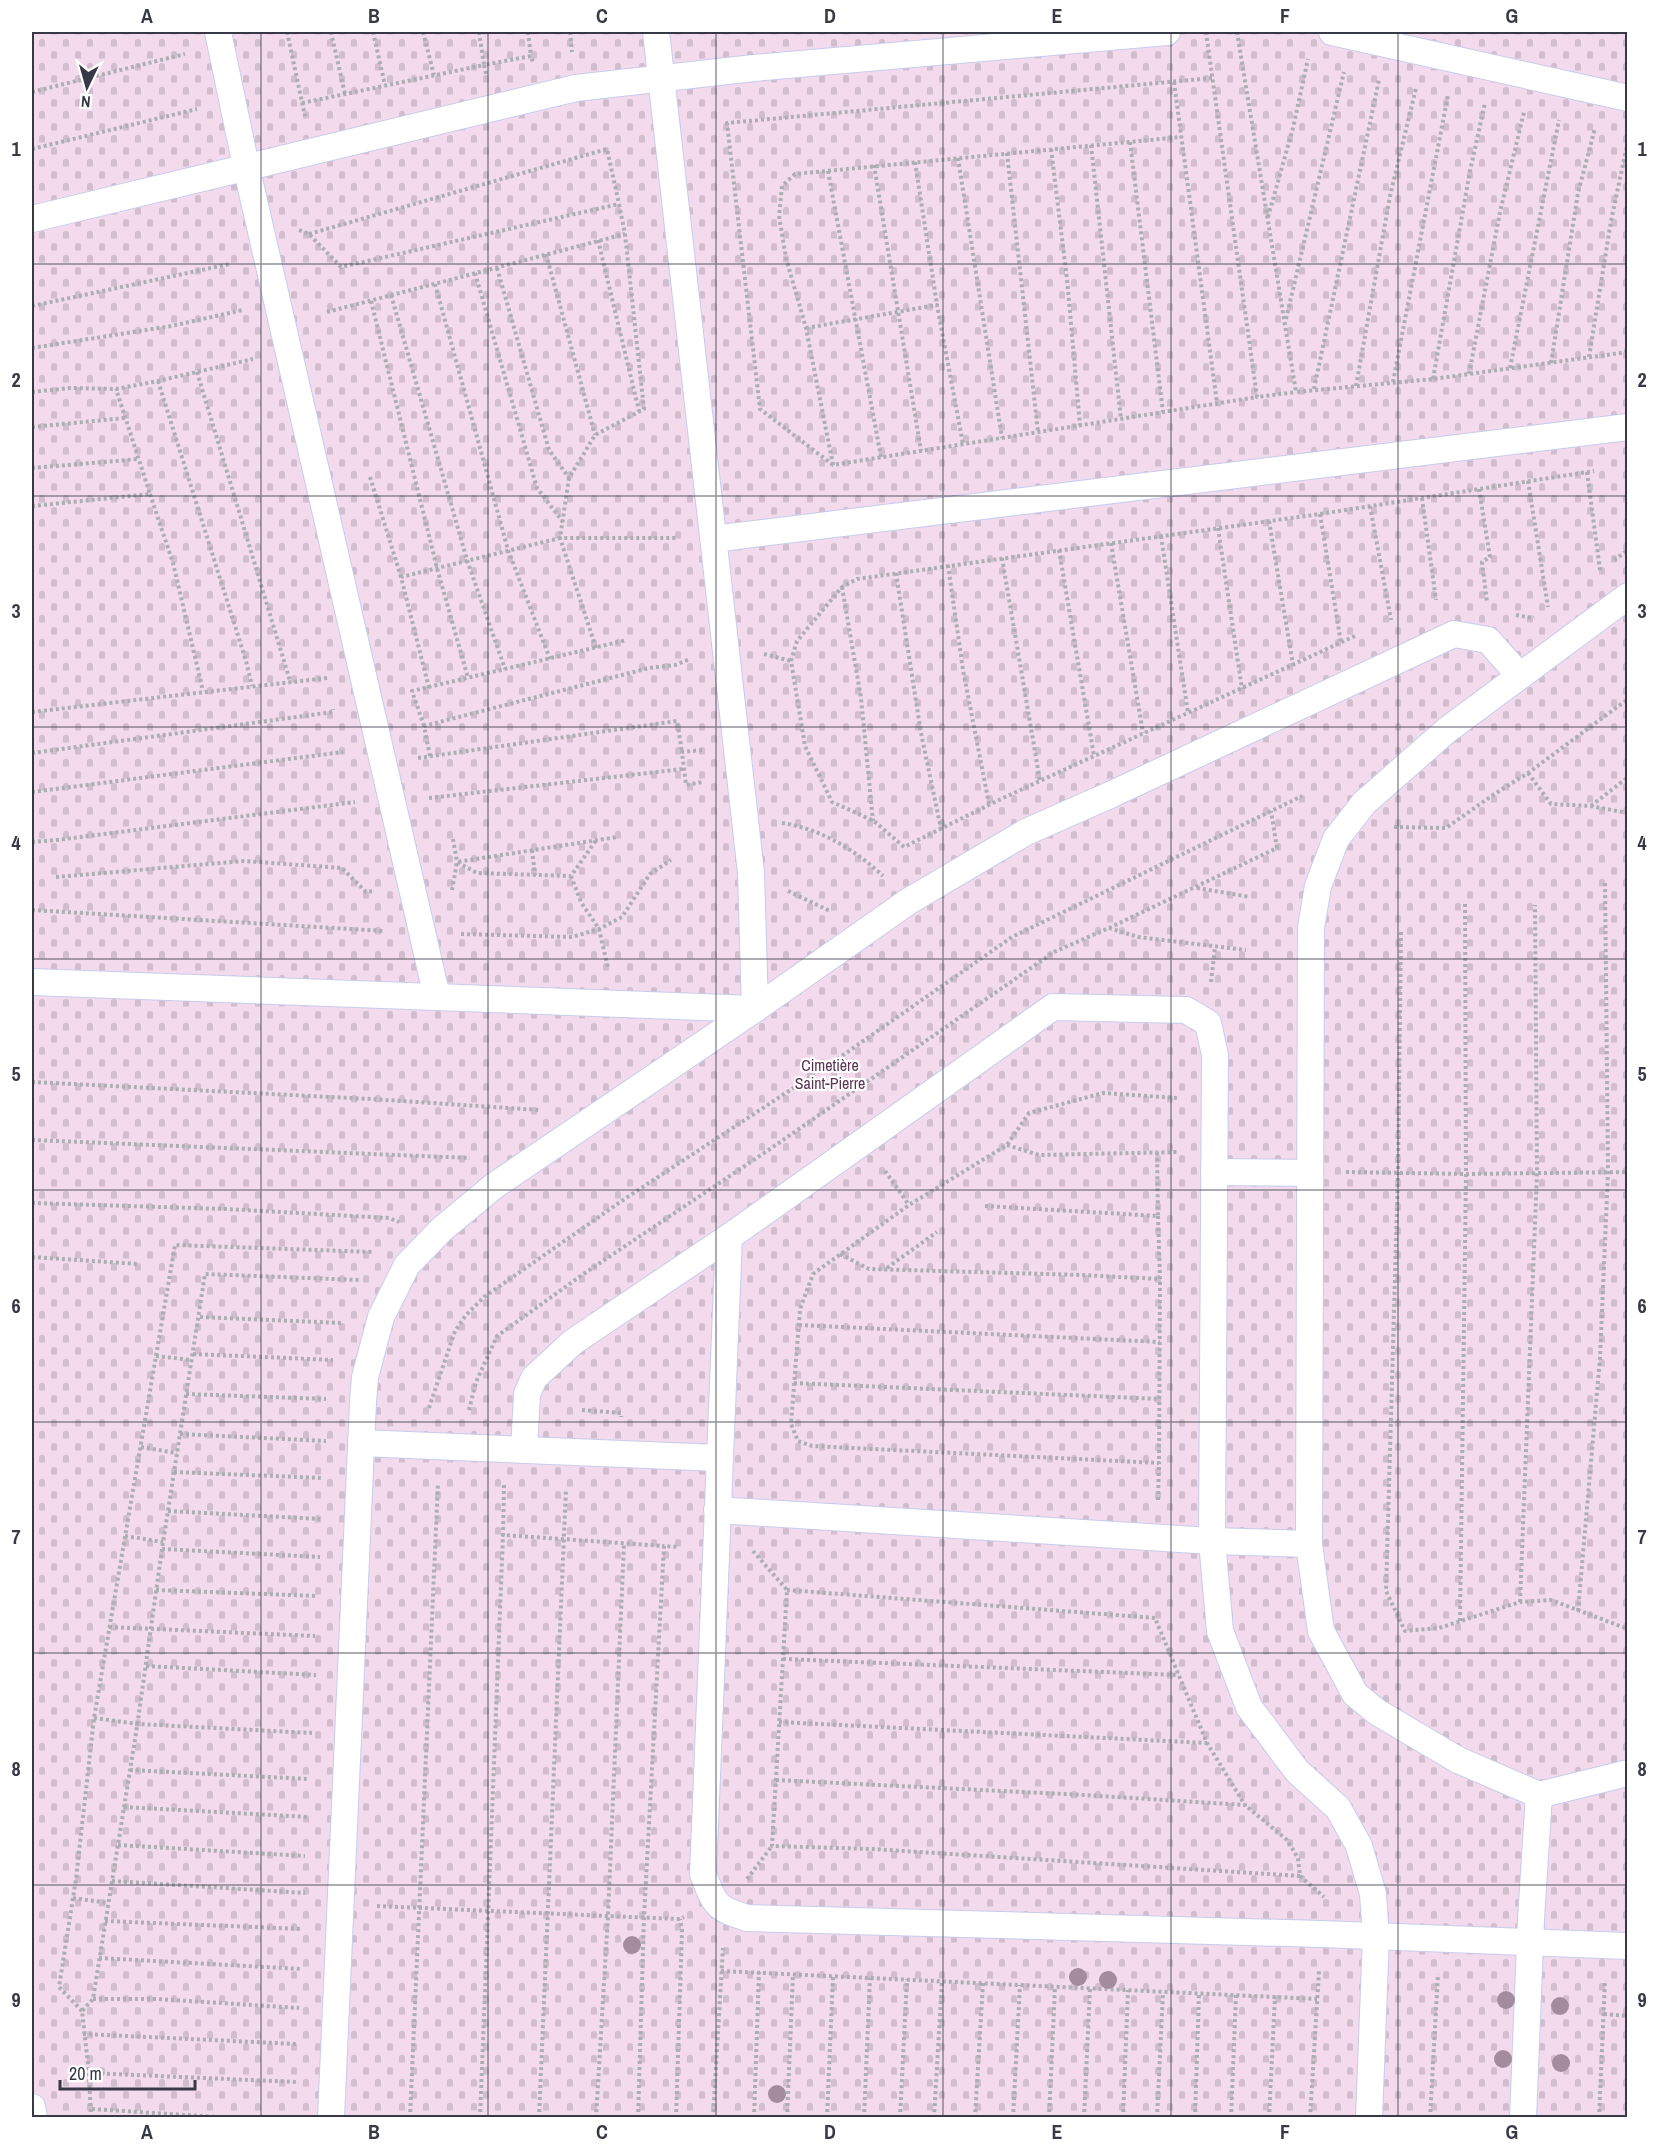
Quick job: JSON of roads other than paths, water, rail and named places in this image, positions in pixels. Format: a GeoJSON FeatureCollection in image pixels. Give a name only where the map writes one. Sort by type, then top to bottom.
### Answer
{"type":"FeatureCollection","features":[{"type":"Feature","properties":{"kind":"lane"},"geometry":{"type":"LineString","coordinates":[[656,32],[751,873],[755,1009]]}},
{"type":"Feature","properties":{"kind":"lane"},"geometry":{"type":"LineString","coordinates":[[32,219],[576,88],[662,78],[1167,32]]}},
{"type":"Feature","properties":{"kind":"lane"},"geometry":{"type":"LineString","coordinates":[[1342,34],[1616,95]]}},
{"type":"Feature","properties":{"kind":"lane"},"geometry":{"type":"LineString","coordinates":[[220,38],[246,166],[437,997]]}},
{"type":"Feature","properties":{"kind":"lane"},"geometry":{"type":"LineString","coordinates":[[713,539],[1628,427]]}},
{"type":"Feature","properties":{"kind":"lane"},"geometry":{"type":"LineString","coordinates":[[1628,596],[1447,730],[1364,803],[1336,839],[1318,886],[1311,928],[1309,1544],[1321,1631],[1355,1694],[1377,1712],[1458,1760],[1539,1795],[1628,1773]]}},
{"type":"Feature","properties":{"kind":"lane"},"geometry":{"type":"LineString","coordinates":[[331,2118],[363,1402],[368,1363],[379,1324],[407,1265],[427,1244],[494,1186],[909,902],[1026,832],[1454,634],[1488,640],[1519,675]]}},
{"type":"Feature","properties":{"kind":"lane"},"geometry":{"type":"LineString","coordinates":[[32,982],[755,1009]]}},
{"type":"Feature","properties":{"kind":"lane"},"geometry":{"type":"LineString","coordinates":[[515,1449],[526,1394],[534,1378],[573,1342],[729,1237],[1053,1007],[1186,1010],[1207,1022],[1215,1055],[1212,1541],[1220,1631],[1249,1707],[1297,1772],[1338,1808],[1359,1846],[1374,1894],[1376,1936],[1370,2118]]}},
{"type":"Feature","properties":{"kind":"lane"},"geometry":{"type":"LineString","coordinates":[[1214,1163],[1310,1173]]}},
{"type":"Feature","properties":{"kind":"lane"},"geometry":{"type":"LineString","coordinates":[[729,1237],[703,1874],[714,1901],[727,1912],[747,1918],[1321,1934],[1628,1946]]}},
{"type":"Feature","properties":{"kind":"lane"},"geometry":{"type":"LineString","coordinates":[[361,1443],[719,1458]]}},
{"type":"Feature","properties":{"kind":"lane"},"geometry":{"type":"LineString","coordinates":[[717,1510],[1212,1541],[1309,1544]]}},
{"type":"Feature","properties":{"kind":"lane"},"geometry":{"type":"LineString","coordinates":[[1523,2118],[1539,1795]]}},
{"type":"Feature","properties":{"kind":"lane"},"geometry":{"type":"LineString","coordinates":[[32,2107],[34,2118]]}},
{"type":"Feature","properties":{"kind":"park label","name":"Cimetière Saint-Pierre"},"geometry":{"type":"Point","coordinates":[830,1074]}}]}
